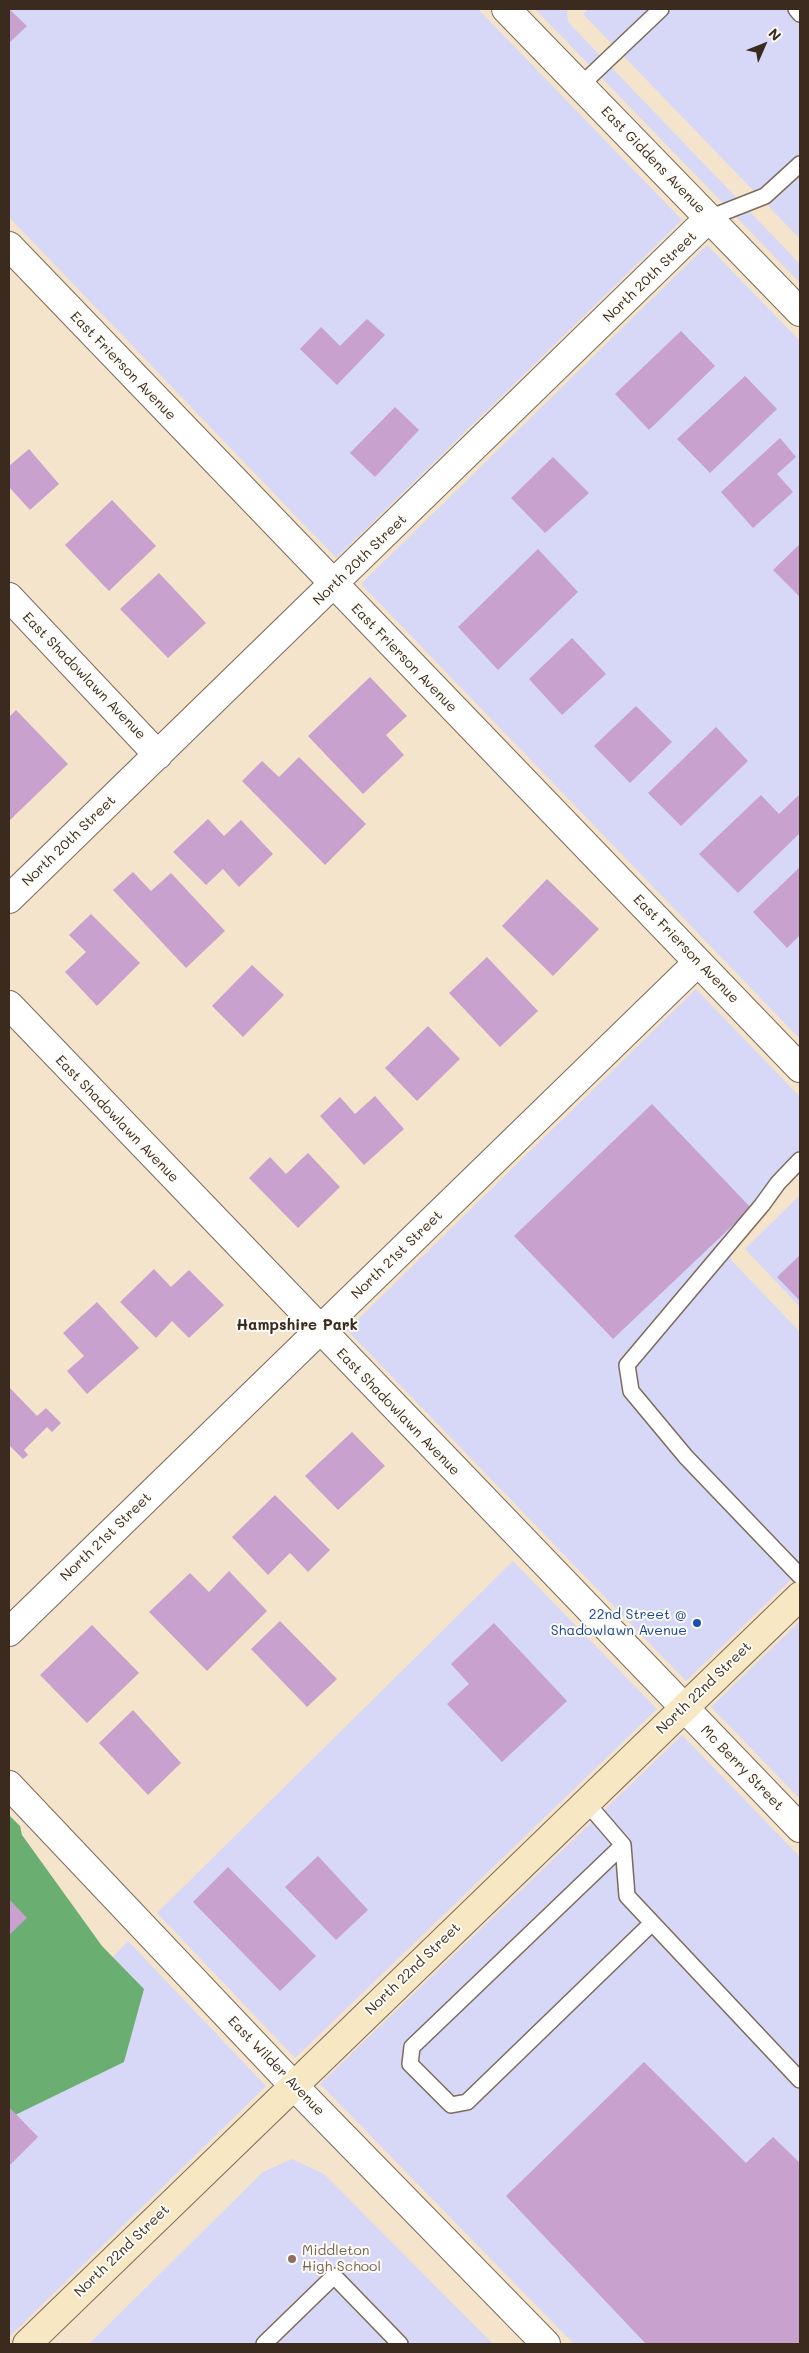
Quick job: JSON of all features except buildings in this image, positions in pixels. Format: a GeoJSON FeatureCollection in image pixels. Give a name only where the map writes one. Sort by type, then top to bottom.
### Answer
{"type":"FeatureCollection","features":[{"type":"Feature","properties":{"kind":"main road","name":"North 22nd Street"},"geometry":{"type":"LineString","coordinates":[[26,2344],[800,1596]]}},
{"type":"Feature","properties":{"kind":"street","name":"East Giddens Avenue"},"geometry":{"type":"LineString","coordinates":[[506,9],[800,312]]}},
{"type":"Feature","properties":{"kind":"street","name":"North 20th Street"},"geometry":{"type":"LineString","coordinates":[[9,899],[334,585],[709,218]]}},
{"type":"Feature","properties":{"kind":"street","name":"East Frierson Avenue"},"geometry":{"type":"LineString","coordinates":[[9,246],[800,1068]]}},
{"type":"Feature","properties":{"kind":"street","name":"East Shadowlawn Avenue"},"geometry":{"type":"LineString","coordinates":[[9,597],[158,755]]}},
{"type":"Feature","properties":{"kind":"street","name":"North 21st Street"},"geometry":{"type":"LineString","coordinates":[[9,1632],[698,962]]}},
{"type":"Feature","properties":{"kind":"street","name":"East Shadowlawn Avenue"},"geometry":{"type":"LineString","coordinates":[[9,1005],[684,1708]]}},
{"type":"Feature","properties":{"kind":"street","name":"Mc Berry Street"},"geometry":{"type":"LineString","coordinates":[[684,1708],[800,1828]]}},
{"type":"Feature","properties":{"kind":"street","name":"East Wilder Avenue"},"geometry":{"type":"LineString","coordinates":[[9,1785],[293,2085],[546,2344]]}},
{"type":"Feature","properties":{"kind":"lane"},"geometry":{"type":"LineString","coordinates":[[580,85],[661,9]]}},
{"type":"Feature","properties":{"kind":"lane"},"geometry":{"type":"LineString","coordinates":[[796,9],[800,14]]}},
{"type":"Feature","properties":{"kind":"lane"},"geometry":{"type":"LineString","coordinates":[[709,218],[765,196],[800,164]]}},
{"type":"Feature","properties":{"kind":"lane"},"geometry":{"type":"LineString","coordinates":[[800,1160],[778,1183],[762,1205],[627,1365],[631,1392],[686,1457],[800,1576]]}},
{"type":"Feature","properties":{"kind":"lane"},"geometry":{"type":"LineString","coordinates":[[586,1802],[623,1845],[628,1896],[800,2080]]}},
{"type":"Feature","properties":{"kind":"lane"},"geometry":{"type":"LineString","coordinates":[[623,1845],[412,2047],[410,2064],[451,2104],[467,2102],[652,1923]]}},
{"type":"Feature","properties":{"kind":"lane"},"geometry":{"type":"LineString","coordinates":[[264,2344],[334,2276],[400,2344]]}},
{"type":"Feature","properties":{"kind":"shaded area"},"geometry":{"type":"Polygon","coordinates":[[[9,9],[478,9],[682,220],[336,558],[9,217],[9,9]]]}},
{"type":"Feature","properties":{"kind":"shaded area"},"geometry":{"type":"Polygon","coordinates":[[[535,9],[569,9],[567,12],[568,22],[800,264],[800,283],[535,9]]]}},
{"type":"Feature","properties":{"kind":"shaded area"},"geometry":{"type":"Polygon","coordinates":[[[588,9],[800,9],[800,239],[583,14],[588,9]]]}},
{"type":"Feature","properties":{"kind":"shaded area"},"geometry":{"type":"Polygon","coordinates":[[[707,245],[800,341],[800,1039],[361,584],[707,245]]]}},
{"type":"Feature","properties":{"kind":"shaded area"},"geometry":{"type":"Polygon","coordinates":[[[696,989],[800,1097],[800,1173],[734,1238],[729,1253],[732,1261],[800,1332],[800,1571],[686,1681],[347,1330],[696,989]]]}},
{"type":"Feature","properties":{"kind":"shaded area"},"geometry":{"type":"Polygon","coordinates":[[[800,1195],[800,1307],[745,1249],[800,1195]]]}},
{"type":"Feature","properties":{"kind":"shaded area"},"geometry":{"type":"Polygon","coordinates":[[[513,1561],[657,1709],[295,2058],[157,1913],[513,1561]]]}},
{"type":"Feature","properties":{"kind":"shaded area"},"geometry":{"type":"Polygon","coordinates":[[[800,1621],[800,1799],[711,1707],[800,1621]]]}},
{"type":"Feature","properties":{"kind":"shaded area"},"geometry":{"type":"Polygon","coordinates":[[[682,1735],[800,1857],[800,2344],[574,2344],[320,2084],[682,1735]]]}},
{"type":"Feature","properties":{"kind":"shaded area"},"geometry":{"type":"Polygon","coordinates":[[[128,1941],[266,2086],[9,2337],[9,2118],[15,2117],[144,1989],[113,1957],[128,1941]]]}},
{"type":"Feature","properties":{"kind":"shaded area","name":"Middleton High School"},"geometry":{"type":"Polygon","coordinates":[[[292,2159],[324,2174],[493,2344],[89,2344],[263,2172],[292,2159]]]}},
{"type":"Feature","properties":{"kind":"green space"},"geometry":{"type":"Polygon","coordinates":[[[9,1815],[20,1826],[22,1835],[102,1946],[144,1989],[124,2062],[9,2118],[9,1815]]]}},
{"type":"Feature","properties":{"kind":"place","name":"22nd Street @ Shadowlawn Avenue"},"geometry":{"type":"Point","coordinates":[697,1623]}},
{"type":"Feature","properties":{"kind":"place","name":"Middleton High School"},"geometry":{"type":"Point","coordinates":[292,2259]}},
{"type":"Feature","properties":{"kind":"district","name":"Hampshire Park"},"geometry":{"type":"Point","coordinates":[297,1325]}}]}
